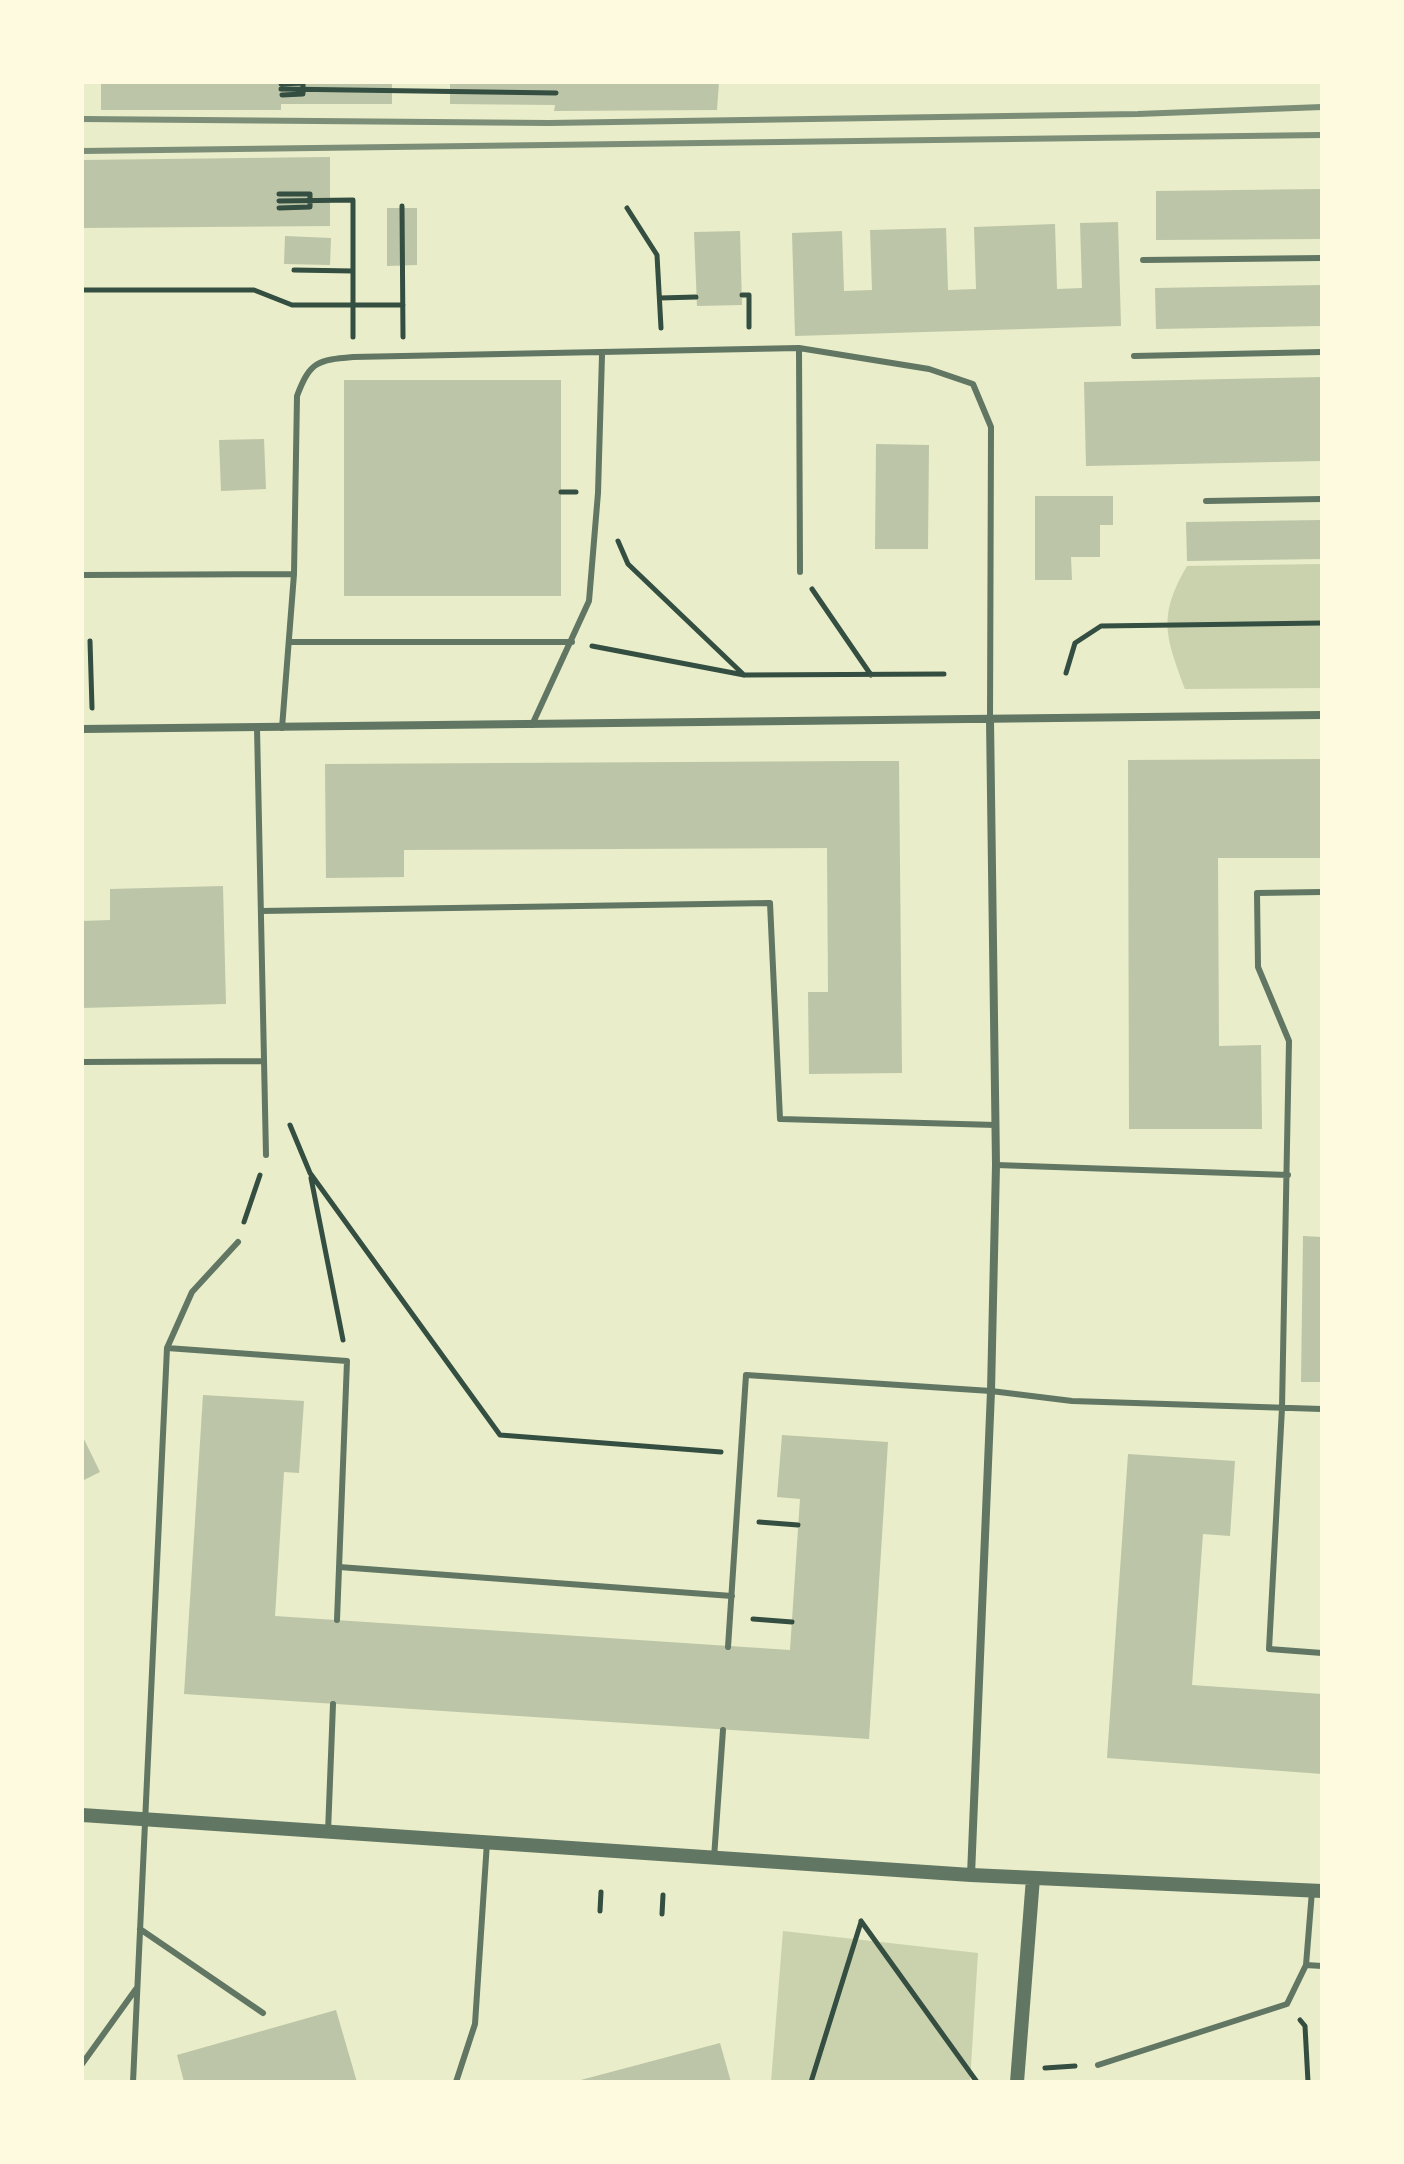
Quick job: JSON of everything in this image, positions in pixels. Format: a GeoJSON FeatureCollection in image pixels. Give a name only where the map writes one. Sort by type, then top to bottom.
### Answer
{"type":"FeatureCollection","features":[{"type":"Feature","properties":{"kind":"street"},"geometry":{"type":"LineString","coordinates":[[82,729],[1322,715]]}},
{"type":"Feature","properties":{"kind":"street"},"geometry":{"type":"LineString","coordinates":[[971,1875],[991,1391],[996,1165],[990,720]]}},
{"type":"Feature","properties":{"kind":"street"},"geometry":{"type":"LineString","coordinates":[[82,1815],[971,1875],[1317,1891]]}},
{"type":"Feature","properties":{"kind":"street"},"geometry":{"type":"LineString","coordinates":[[1017,2082],[1033,1878]]}},
{"type":"Feature","properties":{"kind":"lane"},"geometry":{"type":"LineString","coordinates":[[1143,260],[1322,258]]}},
{"type":"Feature","properties":{"kind":"lane"},"geometry":{"type":"LineString","coordinates":[[799,348],[800,572]]}},
{"type":"Feature","properties":{"kind":"lane"},"geometry":{"type":"LineString","coordinates":[[282,728],[294,574],[297,396],[306,371],[325,359],[602,355],[799,348],[929,369],[973,384],[991,427],[990,720]]}},
{"type":"Feature","properties":{"kind":"lane"},"geometry":{"type":"LineString","coordinates":[[1134,356],[1322,352]]}},
{"type":"Feature","properties":{"kind":"lane"},"geometry":{"type":"LineString","coordinates":[[532,725],[589,601],[598,493],[602,355]]}},
{"type":"Feature","properties":{"kind":"lane"},"geometry":{"type":"LineString","coordinates":[[1206,501],[1322,499]]}},
{"type":"Feature","properties":{"kind":"lane"},"geometry":{"type":"LineString","coordinates":[[82,575],[294,574]]}},
{"type":"Feature","properties":{"kind":"lane"},"geometry":{"type":"LineString","coordinates":[[290,642],[572,642]]}},
{"type":"Feature","properties":{"kind":"lane"},"geometry":{"type":"LineString","coordinates":[[257,728],[266,1155]]}},
{"type":"Feature","properties":{"kind":"lane"},"geometry":{"type":"LineString","coordinates":[[1322,892],[1257,893],[1258,967],[1289,1041],[1282,1408],[1269,1649],[1322,1653]]}},
{"type":"Feature","properties":{"kind":"lane"},"geometry":{"type":"LineString","coordinates":[[261,911],[770,903],[780,1119],[996,1125]]}},
{"type":"Feature","properties":{"kind":"lane"},"geometry":{"type":"LineString","coordinates":[[82,1062],[264,1061]]}},
{"type":"Feature","properties":{"kind":"lane"},"geometry":{"type":"LineString","coordinates":[[996,1165],[1288,1175]]}},
{"type":"Feature","properties":{"kind":"lane"},"geometry":{"type":"LineString","coordinates":[[133,2082],[167,1348],[192,1292],[238,1242]]}},
{"type":"Feature","properties":{"kind":"lane"},"geometry":{"type":"LineString","coordinates":[[167,1348],[347,1361],[337,1620]]}},
{"type":"Feature","properties":{"kind":"lane"},"geometry":{"type":"LineString","coordinates":[[728,1647],[746,1375],[991,1391],[1072,1401],[1322,1409]]}},
{"type":"Feature","properties":{"kind":"lane"},"geometry":{"type":"LineString","coordinates":[[339,1567],[732,1596]]}},
{"type":"Feature","properties":{"kind":"lane"},"geometry":{"type":"LineString","coordinates":[[328,1832],[333,1704]]}},
{"type":"Feature","properties":{"kind":"lane"},"geometry":{"type":"LineString","coordinates":[[714,1858],[723,1730]]}},
{"type":"Feature","properties":{"kind":"lane"},"geometry":{"type":"LineString","coordinates":[[456,2082],[475,2024],[487,1842]]}},
{"type":"Feature","properties":{"kind":"lane"},"geometry":{"type":"LineString","coordinates":[[1098,2065],[1287,2004],[1306,1965],[1317,1891]]}},
{"type":"Feature","properties":{"kind":"lane"},"geometry":{"type":"LineString","coordinates":[[140,1929],[263,2013]]}},
{"type":"Feature","properties":{"kind":"lane"},"geometry":{"type":"LineString","coordinates":[[1306,1965],[1322,1966]]}},
{"type":"Feature","properties":{"kind":"lane"},"geometry":{"type":"LineString","coordinates":[[82,2064],[137,1987]]}},
{"type":"Feature","properties":{"kind":"path"},"geometry":{"type":"LineString","coordinates":[[282,89],[556,93]]}},
{"type":"Feature","properties":{"kind":"path"},"geometry":{"type":"LineString","coordinates":[[310,194],[310,201],[310,207],[279,201],[310,194]]}},
{"type":"Feature","properties":{"kind":"path"},"geometry":{"type":"LineString","coordinates":[[310,201],[353,200],[353,305]]}},
{"type":"Feature","properties":{"kind":"path"},"geometry":{"type":"LineString","coordinates":[[402,206],[403,358]]}},
{"type":"Feature","properties":{"kind":"path"},"geometry":{"type":"LineString","coordinates":[[627,208],[657,255],[662,353]]}},
{"type":"Feature","properties":{"kind":"path"},"geometry":{"type":"LineString","coordinates":[[294,270],[353,271]]}},
{"type":"Feature","properties":{"kind":"path"},"geometry":{"type":"LineString","coordinates":[[82,290],[254,290],[292,305],[403,305]]}},
{"type":"Feature","properties":{"kind":"path"},"geometry":{"type":"LineString","coordinates":[[742,295],[749,295],[749,350]]}},
{"type":"Feature","properties":{"kind":"path"},"geometry":{"type":"LineString","coordinates":[[660,298],[696,297]]}},
{"type":"Feature","properties":{"kind":"path"},"geometry":{"type":"LineString","coordinates":[[616,536],[628,564],[744,675]]}},
{"type":"Feature","properties":{"kind":"path"},"geometry":{"type":"LineString","coordinates":[[800,572],[871,675]]}},
{"type":"Feature","properties":{"kind":"path"},"geometry":{"type":"LineString","coordinates":[[1066,673],[1075,643],[1101,626],[1322,623]]}},
{"type":"Feature","properties":{"kind":"path"},"geometry":{"type":"LineString","coordinates":[[90,641],[92,729]]}},
{"type":"Feature","properties":{"kind":"path"},"geometry":{"type":"LineString","coordinates":[[572,642],[744,675],[944,674]]}},
{"type":"Feature","properties":{"kind":"path"},"geometry":{"type":"LineString","coordinates":[[287,1117],[310,1173],[347,1361]]}},
{"type":"Feature","properties":{"kind":"path"},"geometry":{"type":"LineString","coordinates":[[238,1242],[266,1155]]}},
{"type":"Feature","properties":{"kind":"path"},"geometry":{"type":"LineString","coordinates":[[310,1173],[500,1435],[742,1453]]}},
{"type":"Feature","properties":{"kind":"path"},"geometry":{"type":"LineString","coordinates":[[738,1521],[798,1525]]}},
{"type":"Feature","properties":{"kind":"path"},"geometry":{"type":"LineString","coordinates":[[731,1617],[792,1622]]}},
{"type":"Feature","properties":{"kind":"path"},"geometry":{"type":"LineString","coordinates":[[600,1911],[601,1892]]}},
{"type":"Feature","properties":{"kind":"path"},"geometry":{"type":"LineString","coordinates":[[662,1914],[663,1895]]}},
{"type":"Feature","properties":{"kind":"path"},"geometry":{"type":"LineString","coordinates":[[811,2082],[861,1921],[977,2082]]}},
{"type":"Feature","properties":{"kind":"path"},"geometry":{"type":"LineString","coordinates":[[1287,2004],[1305,2026],[1308,2082]]}},
{"type":"Feature","properties":{"kind":"path"},"geometry":{"type":"LineString","coordinates":[[1044,2068],[1098,2065]]}},
{"type":"Feature","properties":{"kind":"green space"},"geometry":{"type":"Polygon","coordinates":[[[1322,564],[1322,688],[1185,689],[1169,641],[1168,614],[1171,599],[1187,566],[1322,564]]]}},
{"type":"Feature","properties":{"kind":"green space"},"geometry":{"type":"Polygon","coordinates":[[[783,1931],[978,1953],[970,2082],[771,2082],[783,1931]]]}},
{"type":"Feature","properties":{"kind":"building"},"geometry":{"type":"Polygon","coordinates":[[[101,82],[392,82],[392,104],[281,104],[281,110],[101,110],[101,82]]]}},
{"type":"Feature","properties":{"kind":"building"},"geometry":{"type":"Polygon","coordinates":[[[450,82],[719,82],[717,110],[554,111],[555,105],[450,104],[450,82]]]}},
{"type":"Feature","properties":{"kind":"building"},"geometry":{"type":"Polygon","coordinates":[[[330,157],[330,226],[82,228],[82,160],[330,157]]]}},
{"type":"Feature","properties":{"kind":"building"},"geometry":{"type":"Polygon","coordinates":[[[1322,189],[1322,239],[1156,240],[1156,191],[1322,189]]]}},
{"type":"Feature","properties":{"kind":"building"},"geometry":{"type":"Polygon","coordinates":[[[387,208],[417,208],[417,265],[387,266],[387,208]]]}},
{"type":"Feature","properties":{"kind":"building"},"geometry":{"type":"Polygon","coordinates":[[[1118,222],[1121,326],[795,336],[792,233],[842,231],[844,291],[872,290],[870,230],[946,228],[948,290],[976,289],[974,227],[1055,224],[1057,289],[1082,288],[1080,223],[1118,222]]]}},
{"type":"Feature","properties":{"kind":"building"},"geometry":{"type":"Polygon","coordinates":[[[740,231],[742,305],[697,306],[694,232],[740,231]]]}},
{"type":"Feature","properties":{"kind":"building"},"geometry":{"type":"Polygon","coordinates":[[[285,236],[331,238],[330,265],[284,264],[285,236]]]}},
{"type":"Feature","properties":{"kind":"building"},"geometry":{"type":"Polygon","coordinates":[[[1322,285],[1322,326],[1156,329],[1155,288],[1322,285]]]}},
{"type":"Feature","properties":{"kind":"building"},"geometry":{"type":"Polygon","coordinates":[[[1322,377],[1322,461],[1086,466],[1084,382],[1322,377]]]}},
{"type":"Feature","properties":{"kind":"building"},"geometry":{"type":"Polygon","coordinates":[[[344,380],[561,380],[561,596],[344,596],[344,380]]]}},
{"type":"Feature","properties":{"kind":"building"},"geometry":{"type":"Polygon","coordinates":[[[264,439],[266,489],[221,491],[219,440],[264,439]]]}},
{"type":"Feature","properties":{"kind":"building"},"geometry":{"type":"Polygon","coordinates":[[[876,444],[929,445],[928,549],[875,549],[876,444]]]}},
{"type":"Feature","properties":{"kind":"building"},"geometry":{"type":"Polygon","coordinates":[[[1035,496],[1113,496],[1113,525],[1100,525],[1100,557],[1071,557],[1072,580],[1035,580],[1035,496]]]}},
{"type":"Feature","properties":{"kind":"building"},"geometry":{"type":"Polygon","coordinates":[[[1322,520],[1322,559],[1187,561],[1186,522],[1322,520]]]}},
{"type":"Feature","properties":{"kind":"building"},"geometry":{"type":"Polygon","coordinates":[[[1322,759],[1322,858],[1218,858],[1219,1046],[1261,1045],[1262,1129],[1129,1129],[1128,760],[1322,759]]]}},
{"type":"Feature","properties":{"kind":"building"},"geometry":{"type":"Polygon","coordinates":[[[899,761],[902,1073],[809,1074],[808,992],[828,992],[827,848],[404,850],[404,877],[326,878],[325,764],[899,761]]]}},
{"type":"Feature","properties":{"kind":"building"},"geometry":{"type":"Polygon","coordinates":[[[223,886],[226,1004],[82,1008],[82,921],[110,920],[110,889],[223,886]]]}},
{"type":"Feature","properties":{"kind":"building"},"geometry":{"type":"Polygon","coordinates":[[[1303,1236],[1322,1237],[1322,1382],[1301,1382],[1303,1236]]]}},
{"type":"Feature","properties":{"kind":"building"},"geometry":{"type":"Polygon","coordinates":[[[203,1395],[304,1401],[299,1473],[284,1472],[275,1616],[790,1650],[800,1499],[777,1497],[782,1435],[888,1442],[869,1739],[184,1694],[203,1395]]]}},
{"type":"Feature","properties":{"kind":"building"},"geometry":{"type":"Polygon","coordinates":[[[82,1435],[100,1472],[82,1481],[82,1435]]]}},
{"type":"Feature","properties":{"kind":"building"},"geometry":{"type":"Polygon","coordinates":[[[1128,1454],[1235,1461],[1230,1536],[1203,1534],[1192,1685],[1322,1694],[1322,1774],[1107,1758],[1128,1454]]]}},
{"type":"Feature","properties":{"kind":"building"},"geometry":{"type":"Polygon","coordinates":[[[336,2010],[357,2082],[184,2082],[177,2055],[336,2010]]]}},
{"type":"Feature","properties":{"kind":"building"},"geometry":{"type":"Polygon","coordinates":[[[720,2043],[731,2082],[577,2082],[577,2081],[720,2043]]]}},
{"type":"Feature","properties":{"kind":"railway"},"geometry":{"type":"LineString","coordinates":[[82,119],[549,123],[1138,114],[1322,107]]}},
{"type":"Feature","properties":{"kind":"railway"},"geometry":{"type":"LineString","coordinates":[[82,151],[1322,135]]}}]}
